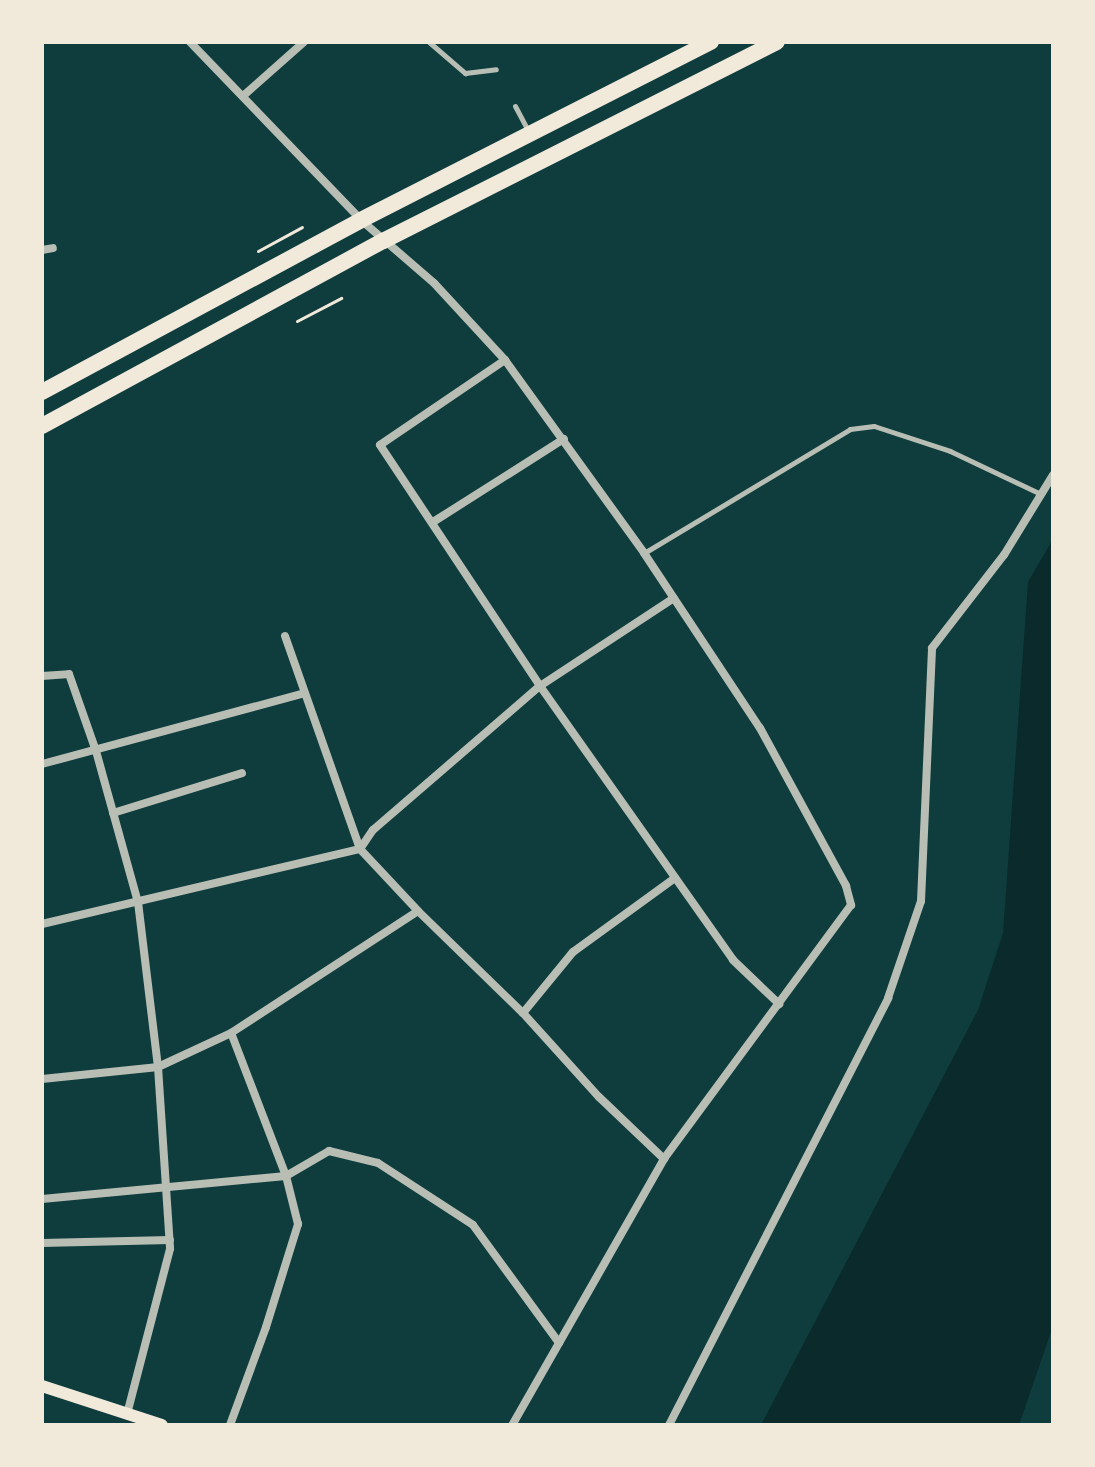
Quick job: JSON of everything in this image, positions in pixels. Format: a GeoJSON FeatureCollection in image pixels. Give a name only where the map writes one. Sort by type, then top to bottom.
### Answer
{"type":"FeatureCollection","features":[{"type":"Feature","properties":{"kind":"highway"},"geometry":{"type":"LineString","coordinates":[[42,426],[383,241],[777,42]]}},
{"type":"Feature","properties":{"kind":"highway"},"geometry":{"type":"LineString","coordinates":[[42,392],[361,220],[700,44]]}},
{"type":"Feature","properties":{"kind":"main road"},"geometry":{"type":"LineString","coordinates":[[42,1386],[162,1425]]}},
{"type":"Feature","properties":{"kind":"street"},"geometry":{"type":"LineString","coordinates":[[190,42],[361,220],[434,283],[505,360],[644,553],[760,728],[846,886],[851,905],[664,1159],[512,1425]]}},
{"type":"Feature","properties":{"kind":"street"},"geometry":{"type":"LineString","coordinates":[[243,96],[304,42]]}},
{"type":"Feature","properties":{"kind":"street"},"geometry":{"type":"LineString","coordinates":[[42,250],[53,248]]}},
{"type":"Feature","properties":{"kind":"street"},"geometry":{"type":"LineString","coordinates":[[505,360],[380,445],[540,686],[733,960],[779,1004]]}},
{"type":"Feature","properties":{"kind":"street"},"geometry":{"type":"LineString","coordinates":[[433,522],[564,439]]}},
{"type":"Feature","properties":{"kind":"street"},"geometry":{"type":"LineString","coordinates":[[669,1425],[888,998],[921,901],[932,648],[1004,555],[1053,475]]}},
{"type":"Feature","properties":{"kind":"street"},"geometry":{"type":"LineString","coordinates":[[42,924],[360,849],[373,830],[540,686],[674,598]]}},
{"type":"Feature","properties":{"kind":"street"},"geometry":{"type":"LineString","coordinates":[[285,636],[360,849],[418,911],[523,1013],[599,1097],[664,1159]]}},
{"type":"Feature","properties":{"kind":"street"},"geometry":{"type":"LineString","coordinates":[[42,676],[69,674],[96,751],[138,902],[158,1067],[170,1240],[127,1414]]}},
{"type":"Feature","properties":{"kind":"street"},"geometry":{"type":"LineString","coordinates":[[42,764],[305,693]]}},
{"type":"Feature","properties":{"kind":"street"},"geometry":{"type":"LineString","coordinates":[[113,813],[242,773]]}},
{"type":"Feature","properties":{"kind":"street"},"geometry":{"type":"LineString","coordinates":[[523,1013],[573,952],[675,878]]}},
{"type":"Feature","properties":{"kind":"street"},"geometry":{"type":"LineString","coordinates":[[42,1079],[158,1067],[231,1033],[418,911]]}},
{"type":"Feature","properties":{"kind":"street"},"geometry":{"type":"LineString","coordinates":[[230,1425],[266,1327],[298,1224],[286,1176],[231,1033]]}},
{"type":"Feature","properties":{"kind":"street"},"geometry":{"type":"LineString","coordinates":[[42,1199],[286,1176],[329,1151],[378,1163],[473,1225],[559,1343]]}},
{"type":"Feature","properties":{"kind":"street"},"geometry":{"type":"LineString","coordinates":[[42,1243],[170,1240]]}},
{"type":"Feature","properties":{"kind":"lane"},"geometry":{"type":"LineString","coordinates":[[429,42],[465,73],[496,69]]}},
{"type":"Feature","properties":{"kind":"lane"},"geometry":{"type":"LineString","coordinates":[[515,106],[531,134]]}},
{"type":"Feature","properties":{"kind":"lane"},"geometry":{"type":"LineString","coordinates":[[644,553],[850,429],[874,426],[950,451],[1042,495]]}},
{"type":"Feature","properties":{"kind":"path"},"geometry":{"type":"LineString","coordinates":[[258,251],[302,227]]}},
{"type":"Feature","properties":{"kind":"path"},"geometry":{"type":"LineString","coordinates":[[297,321],[341,298]]}},
{"type":"Feature","properties":{"kind":"water"},"geometry":{"type":"Polygon","coordinates":[[[1053,539],[1053,1326],[1019,1425],[761,1425],[978,1010],[1003,933],[1028,582],[1053,539]]]}}]}
